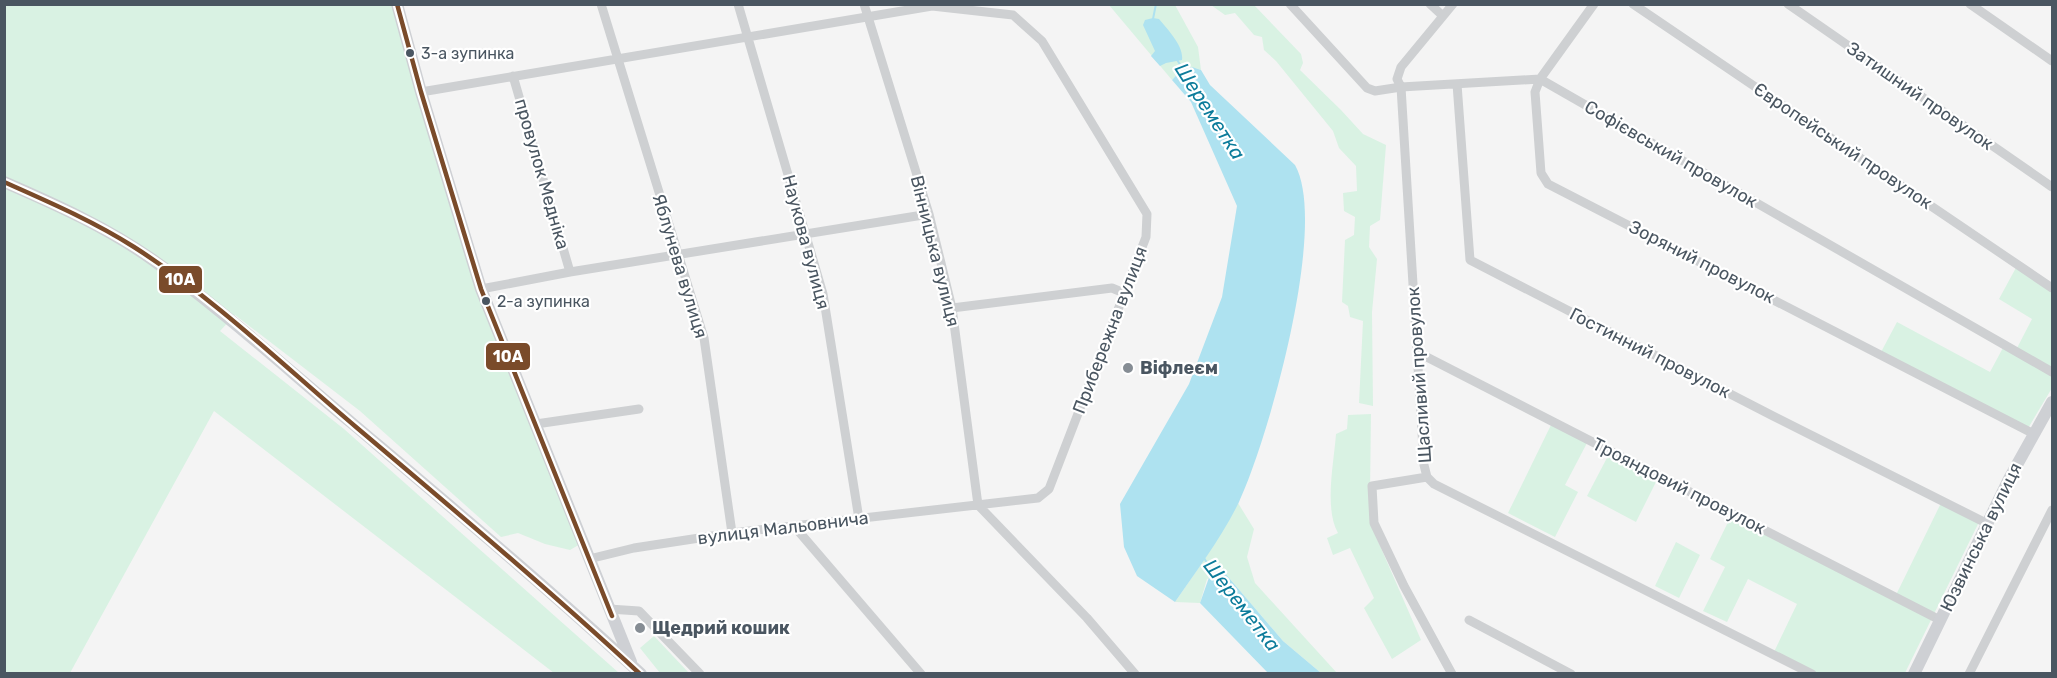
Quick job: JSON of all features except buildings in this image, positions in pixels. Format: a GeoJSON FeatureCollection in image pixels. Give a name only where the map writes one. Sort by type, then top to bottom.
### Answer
{"type":"FeatureCollection","features":[{"type":"Feature","properties":{"kind":"main road"},"geometry":{"type":"LineString","coordinates":[[397,4],[421,92],[481,289],[589,559],[637,669]]}},
{"type":"Feature","properties":{"kind":"main road"},"geometry":{"type":"LineString","coordinates":[[4,182],[103,230],[152,260],[238,327],[494,543],[637,669]]}},
{"type":"Feature","properties":{"kind":"main road","name":"Юзвинська вулиця"},"geometry":{"type":"LineString","coordinates":[[1914,674],[2009,479],[2052,402]]}},
{"type":"Feature","properties":{"kind":"street","name":"Яблунева вулиця"},"geometry":{"type":"LineString","coordinates":[[601,4],[704,338],[732,533]]}},
{"type":"Feature","properties":{"kind":"street","name":"Наукова вулиця"},"geometry":{"type":"LineString","coordinates":[[738,4],[823,294],[859,519]]}},
{"type":"Feature","properties":{"kind":"street","name":"Вінницька вулиця"},"geometry":{"type":"LineString","coordinates":[[864,4],[929,214],[952,308],[978,505]]}},
{"type":"Feature","properties":{"kind":"street"},"geometry":{"type":"LineString","coordinates":[[1290,4],[1362,85],[1375,91],[1401,87],[1540,79]]}},
{"type":"Feature","properties":{"kind":"street"},"geometry":{"type":"LineString","coordinates":[[1430,4],[1443,16]]}},
{"type":"Feature","properties":{"kind":"street","name":"Щасливий провулок"},"geometry":{"type":"LineString","coordinates":[[1453,4],[1401,68],[1397,79],[1401,87],[1424,465],[1427,477],[1434,484],[1812,674]]}},
{"type":"Feature","properties":{"kind":"street","name":"Зоряний провулок"},"geometry":{"type":"LineString","coordinates":[[1594,4],[1540,79],[1535,92],[1540,173],[1548,184],[2034,434]]}},
{"type":"Feature","properties":{"kind":"street","name":"Європейський провулок"},"geometry":{"type":"LineString","coordinates":[[1633,4],[2052,288]]}},
{"type":"Feature","properties":{"kind":"street","name":"Затишний провулок"},"geometry":{"type":"LineString","coordinates":[[1788,4],[2052,187]]}},
{"type":"Feature","properties":{"kind":"street"},"geometry":{"type":"LineString","coordinates":[[1970,4],[2052,61]]}},
{"type":"Feature","properties":{"kind":"street","name":"Прибережна вулиця"},"geometry":{"type":"LineString","coordinates":[[421,92],[932,6],[1013,15],[1042,41],[1147,214],[1146,237],[1049,489],[1038,498],[978,505]]}},
{"type":"Feature","properties":{"kind":"street","name":"провулок Медніка"},"geometry":{"type":"LineString","coordinates":[[513,76],[570,272]]}},
{"type":"Feature","properties":{"kind":"street","name":"Софієвський провулок"},"geometry":{"type":"LineString","coordinates":[[1540,79],[2052,372]]}},
{"type":"Feature","properties":{"kind":"street","name":"Гостинний провулок"},"geometry":{"type":"LineString","coordinates":[[1457,84],[1470,260],[1988,524]]}},
{"type":"Feature","properties":{"kind":"street"},"geometry":{"type":"LineString","coordinates":[[481,289],[570,272],[929,214]]}},
{"type":"Feature","properties":{"kind":"street"},"geometry":{"type":"LineString","coordinates":[[952,308],[1112,288],[1124,293]]}},
{"type":"Feature","properties":{"kind":"street","name":"Трояндовий провулок"},"geometry":{"type":"LineString","coordinates":[[1417,352],[1940,620]]}},
{"type":"Feature","properties":{"kind":"street"},"geometry":{"type":"LineString","coordinates":[[536,424],[639,409]]}},
{"type":"Feature","properties":{"kind":"street"},"geometry":{"type":"LineString","coordinates":[[1427,477],[1372,486],[1374,523],[1404,586],[1452,674]]}},
{"type":"Feature","properties":{"kind":"street"},"geometry":{"type":"LineString","coordinates":[[978,505],[1087,618],[1135,674]]}},
{"type":"Feature","properties":{"kind":"street","name":"вулиця Мальовнича"},"geometry":{"type":"LineString","coordinates":[[589,559],[634,548],[732,533],[978,505]]}},
{"type":"Feature","properties":{"kind":"street"},"geometry":{"type":"LineString","coordinates":[[1969,674],[2052,510]]}},
{"type":"Feature","properties":{"kind":"street"},"geometry":{"type":"LineString","coordinates":[[794,526],[921,674]]}},
{"type":"Feature","properties":{"kind":"street"},"geometry":{"type":"LineString","coordinates":[[611,612],[639,610],[700,674]]}},
{"type":"Feature","properties":{"kind":"street"},"geometry":{"type":"LineString","coordinates":[[1469,620],[1572,674]]}},
{"type":"Feature","properties":{"kind":"green space"},"geometry":{"type":"Polygon","coordinates":[[[4,5],[397,5],[481,289],[582,543],[570,550],[545,544],[518,533],[501,537],[360,411],[235,315],[220,331],[344,429],[619,673],[554,673],[214,411],[70,673],[5,673],[4,5]]]}},
{"type":"Feature","properties":{"kind":"green space"},"geometry":{"type":"Polygon","coordinates":[[[1109,5],[1175,5],[1198,47],[1201,70],[1185,69],[1172,80],[1109,5]]]}},
{"type":"Feature","properties":{"kind":"green space"},"geometry":{"type":"Polygon","coordinates":[[[1211,5],[1254,5],[1301,54],[1303,63],[1300,70],[1363,134],[1386,145],[1380,220],[1370,226],[1369,247],[1377,259],[1372,312],[1373,406],[1359,403],[1363,321],[1350,317],[1348,306],[1342,302],[1345,240],[1354,235],[1355,217],[1344,211],[1343,193],[1357,191],[1356,166],[1339,148],[1333,131],[1276,61],[1264,50],[1262,37],[1254,35],[1235,13],[1225,15],[1211,5]]]}},
{"type":"Feature","properties":{"kind":"green space"},"geometry":{"type":"Polygon","coordinates":[[[2018,264],[2052,288],[2052,388],[2027,430],[1880,354],[1897,322],[1990,372],[2005,344],[2016,350],[2032,319],[1999,299],[2018,264]]]}},
{"type":"Feature","properties":{"kind":"green space"},"geometry":{"type":"Polygon","coordinates":[[[1371,414],[1370,495],[1374,532],[1421,640],[1392,659],[1364,608],[1374,598],[1350,548],[1333,555],[1327,538],[1338,533],[1334,523],[1331,499],[1336,434],[1347,429],[1348,415],[1371,414]]]}},
{"type":"Feature","properties":{"kind":"green space"},"geometry":{"type":"Polygon","coordinates":[[[1551,425],[1587,443],[1565,485],[1578,492],[1555,537],[1508,513],[1551,425]]]}},
{"type":"Feature","properties":{"kind":"green space"},"geometry":{"type":"Polygon","coordinates":[[[1609,454],[1658,478],[1636,522],[1587,496],[1609,454]]]}},
{"type":"Feature","properties":{"kind":"green space"},"geometry":{"type":"Polygon","coordinates":[[[1942,501],[1980,520],[1905,673],[1812,673],[1773,654],[1797,604],[1748,579],[1727,622],[1703,611],[1725,567],[1710,559],[1731,516],[1895,597],[1942,501]]]}},
{"type":"Feature","properties":{"kind":"green space"},"geometry":{"type":"Polygon","coordinates":[[[1238,503],[1254,529],[1247,557],[1255,583],[1337,673],[1321,673],[1283,641],[1224,572],[1207,579],[1200,603],[1175,602],[1204,560],[1238,503]]]}},
{"type":"Feature","properties":{"kind":"green space"},"geometry":{"type":"Polygon","coordinates":[[[1676,542],[1700,555],[1679,598],[1655,586],[1676,542]]]}},
{"type":"Feature","properties":{"kind":"green space"},"geometry":{"type":"Polygon","coordinates":[[[654,636],[689,673],[660,673],[640,648],[654,636]]]}},
{"type":"Feature","properties":{"kind":"water"},"geometry":{"type":"Polygon","coordinates":[[[1159,19],[1175,38],[1181,49],[1182,60],[1160,66],[1151,56],[1155,51],[1143,25],[1145,20],[1159,19]]]}},
{"type":"Feature","properties":{"kind":"water"},"geometry":{"type":"Polygon","coordinates":[[[1192,67],[1201,70],[1210,85],[1295,165],[1304,194],[1305,234],[1291,333],[1265,432],[1251,472],[1225,528],[1175,602],[1137,576],[1124,547],[1120,504],[1189,384],[1222,297],[1237,206],[1191,102],[1172,80],[1182,69],[1192,67]]]}},
{"type":"Feature","properties":{"kind":"water"},"geometry":{"type":"Polygon","coordinates":[[[1212,569],[1224,572],[1283,641],[1321,673],[1268,673],[1200,603],[1212,569]]]}},
{"type":"Feature","properties":{"kind":"waterway","name":"Шереметка"},"geometry":{"type":"LineString","coordinates":[[1153,19],[1156,4]]}},
{"type":"Feature","properties":{"kind":"waterway","name":"Шереметка"},"geometry":{"type":"LineString","coordinates":[[1176,58],[1184,71]]}},
{"type":"Feature","properties":{"kind":"waterway","name":"Шереметка"},"geometry":{"type":"LineString","coordinates":[[1204,558],[1212,571]]}},
{"type":"Feature","properties":{"kind":"transit line","name":"10А"},"geometry":{"type":"LineString","coordinates":[[397,4],[421,92],[481,289],[612,616]]}},
{"type":"Feature","properties":{"kind":"transit line","name":"10А"},"geometry":{"type":"LineString","coordinates":[[4,182],[103,229],[134,247],[192,288],[248,333],[499,549],[640,674]]}},
{"type":"Feature","properties":{"kind":"place","name":"3-а зупинка"},"geometry":{"type":"Point","coordinates":[410,53]}},
{"type":"Feature","properties":{"kind":"place","name":"2-а зупинка"},"geometry":{"type":"Point","coordinates":[486,301]}},
{"type":"Feature","properties":{"kind":"place","name":"Віфлеєм"},"geometry":{"type":"Point","coordinates":[1128,368]}},
{"type":"Feature","properties":{"kind":"place","name":"Щедрий кошик"},"geometry":{"type":"Point","coordinates":[640,628]}}]}
